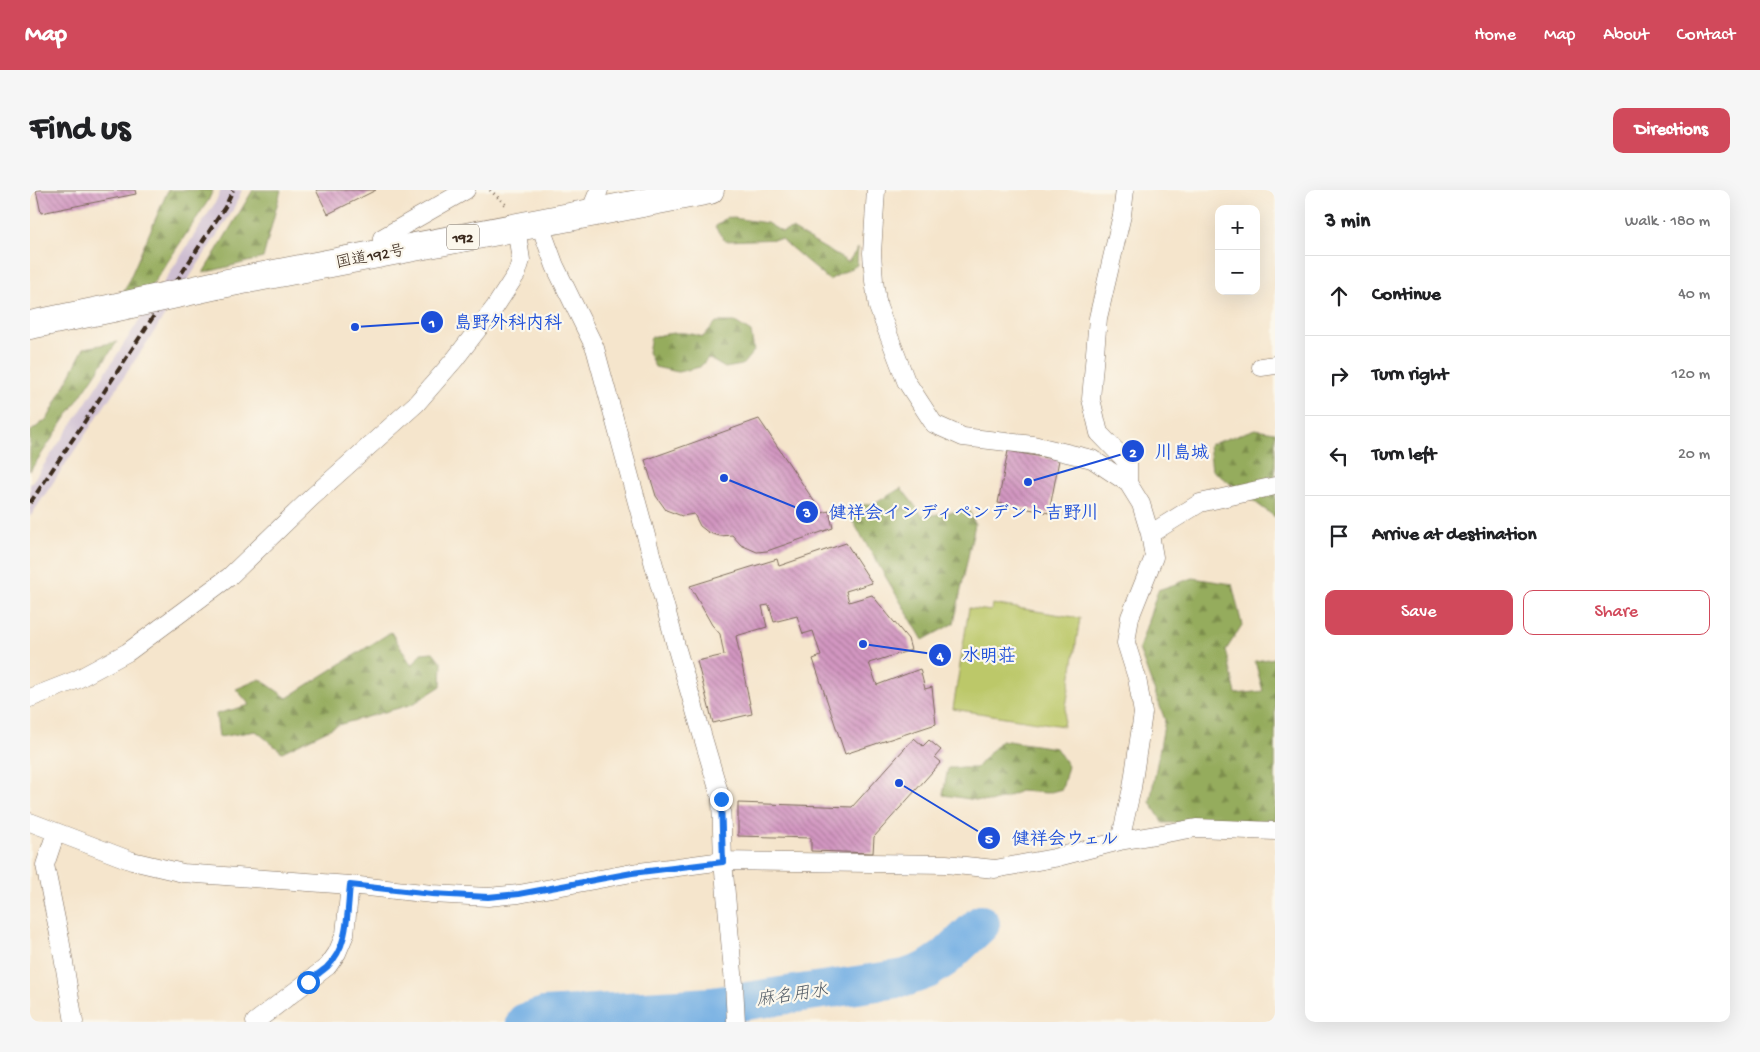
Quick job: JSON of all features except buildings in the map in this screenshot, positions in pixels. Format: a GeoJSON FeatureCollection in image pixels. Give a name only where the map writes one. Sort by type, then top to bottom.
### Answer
{"type":"FeatureCollection","features":[{"type":"Feature","properties":{"kind":"highway","name":"国道192号"},"geometry":{"type":"LineString","coordinates":[[31,323],[381,253],[511,216],[542,222],[597,201],[710,190]]}},
{"type":"Feature","properties":{"kind":"street"},"geometry":{"type":"LineString","coordinates":[[381,253],[382,238],[466,190]]}},
{"type":"Feature","properties":{"kind":"street"},"geometry":{"type":"LineString","coordinates":[[876,190],[872,252],[878,307],[906,381],[934,424],[963,437],[1033,445],[1092,459],[1128,483],[1141,504],[1150,534],[1154,557],[1130,617],[1126,642],[1137,678],[1143,713],[1132,788],[1120,841]]}},
{"type":"Feature","properties":{"kind":"street"},"geometry":{"type":"LineString","coordinates":[[1125,190],[1122,215],[1098,318],[1091,399],[1099,433],[1128,463],[1128,483]]}},
{"type":"Feature","properties":{"kind":"street"},"geometry":{"type":"LineString","coordinates":[[30,698],[76,680],[128,652],[229,577],[311,498],[416,404],[495,307],[517,273],[521,260],[511,216]]}},
{"type":"Feature","properties":{"kind":"street"},"geometry":{"type":"LineString","coordinates":[[542,222],[544,236],[555,266],[595,348],[671,628],[721,799],[723,862],[736,1022]]}},
{"type":"Feature","properties":{"kind":"street"},"geometry":{"type":"LineString","coordinates":[[1150,534],[1200,503],[1275,486]]}},
{"type":"Feature","properties":{"kind":"street"},"geometry":{"type":"LineString","coordinates":[[30,822],[132,861],[183,874],[350,885],[432,894],[488,897],[519,894],[632,873],[723,862],[946,864],[996,869],[1054,858],[1120,841],[1196,828],[1275,831]]}},
{"type":"Feature","properties":{"kind":"street"},"geometry":{"type":"LineString","coordinates":[[56,832],[45,865],[74,1022]]}},
{"type":"Feature","properties":{"kind":"street"},"geometry":{"type":"LineString","coordinates":[[255,1022],[328,966],[337,954],[345,934],[350,885]]}},
{"type":"Feature","properties":{"kind":"path"},"geometry":{"type":"LineString","coordinates":[[490,190],[511,216]]}},
{"type":"Feature","properties":{"kind":"shaded area"},"geometry":{"type":"Polygon","coordinates":[[[221,190],[242,190],[232,212],[30,517],[30,485],[74,421],[215,203],[221,190]]]}},
{"type":"Feature","properties":{"kind":"green space"},"geometry":{"type":"Polygon","coordinates":[[[168,190],[213,190],[208,201],[149,290],[123,294],[168,190]]]}},
{"type":"Feature","properties":{"kind":"green space"},"geometry":{"type":"Polygon","coordinates":[[[253,190],[281,190],[263,258],[203,273],[253,190]]]}},
{"type":"Feature","properties":{"kind":"green space"},"geometry":{"type":"Polygon","coordinates":[[[727,217],[767,223],[782,232],[792,229],[848,262],[858,248],[857,265],[829,280],[781,239],[725,241],[715,227],[727,217]]]}},
{"type":"Feature","properties":{"kind":"green space"},"geometry":{"type":"Polygon","coordinates":[[[716,322],[735,322],[751,332],[754,351],[742,365],[725,368],[708,358],[700,367],[678,372],[655,367],[648,352],[651,337],[683,333],[703,337],[716,322]]]}},
{"type":"Feature","properties":{"kind":"green space"},"geometry":{"type":"Polygon","coordinates":[[[117,342],[30,471],[30,432],[48,418],[84,348],[117,342]]]}},
{"type":"Feature","properties":{"kind":"green space"},"geometry":{"type":"Polygon","coordinates":[[[1255,429],[1275,432],[1275,517],[1212,470],[1209,445],[1255,429]]]}},
{"type":"Feature","properties":{"kind":"green space"},"geometry":{"type":"Polygon","coordinates":[[[901,488],[923,516],[969,510],[975,524],[954,623],[923,640],[845,508],[876,503],[901,488]]]}},
{"type":"Feature","properties":{"kind":"green space"},"geometry":{"type":"Polygon","coordinates":[[[1193,578],[1232,584],[1242,625],[1226,650],[1236,694],[1263,691],[1255,661],[1275,658],[1275,821],[1163,823],[1150,802],[1165,720],[1139,649],[1158,590],[1193,578]]]}},
{"type":"Feature","properties":{"kind":"green space"},"geometry":{"type":"Polygon","coordinates":[[[992,604],[1080,618],[1063,726],[953,709],[969,608],[991,611],[992,604]]]}},
{"type":"Feature","properties":{"kind":"green space"},"geometry":{"type":"Polygon","coordinates":[[[391,632],[412,666],[421,653],[433,652],[442,663],[441,686],[413,704],[338,725],[282,752],[256,731],[219,737],[216,714],[250,705],[236,689],[260,679],[287,698],[391,632]]]}},
{"type":"Feature","properties":{"kind":"green space"},"geometry":{"type":"Polygon","coordinates":[[[1001,740],[1056,748],[1068,766],[1062,789],[1047,793],[1020,791],[1005,798],[989,802],[943,795],[948,768],[976,768],[1001,740]]]}},
{"type":"Feature","properties":{"kind":"waterway","name":"麻名用水"},"geometry":{"type":"LineString","coordinates":[[525,1022],[544,1016],[712,1006],[905,978],[927,970],[945,958],[981,924]]}},
{"type":"Feature","properties":{"kind":"railway"},"geometry":{"type":"LineString","coordinates":[[30,503],[225,207],[233,190]]}},
{"type":"Feature","properties":{"kind":"place","name":"島野外科内科"},"geometry":{"type":"Point","coordinates":[355,327]}},
{"type":"Feature","properties":{"kind":"place","name":"健祥会インディペンデント吉野川"},"geometry":{"type":"Point","coordinates":[724,478]}},
{"type":"Feature","properties":{"kind":"place","name":"川島城"},"geometry":{"type":"Point","coordinates":[1028,482]}},
{"type":"Feature","properties":{"kind":"place","name":"水明荘"},"geometry":{"type":"Point","coordinates":[863,644]}},
{"type":"Feature","properties":{"kind":"place","name":"健祥会ウェル"},"geometry":{"type":"Point","coordinates":[899,783]}},
{"type":"Feature","properties":{"kind":"route"},"geometry":{"type":"LineString","coordinates":[[308,982],[328,966],[337,954],[345,934],[350,885],[432,894],[488,897],[519,894],[632,873],[723,862],[721,799]]}}]}
